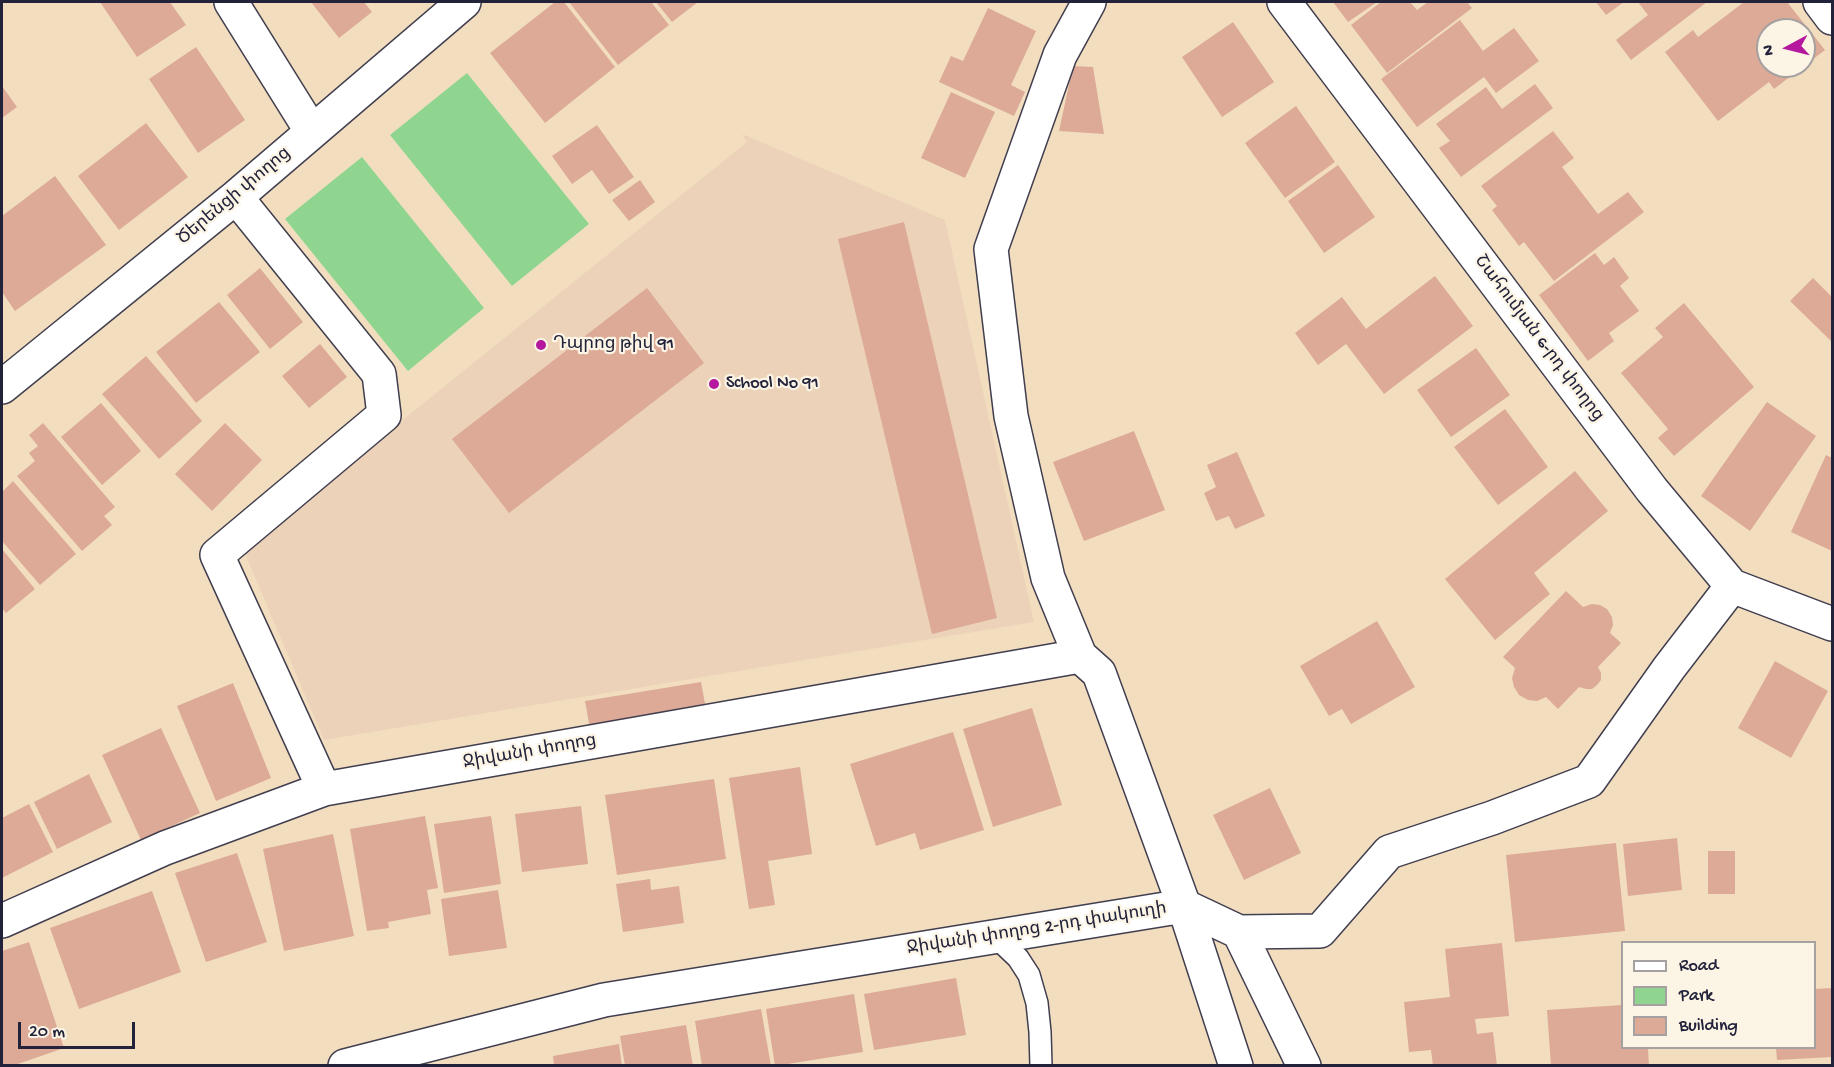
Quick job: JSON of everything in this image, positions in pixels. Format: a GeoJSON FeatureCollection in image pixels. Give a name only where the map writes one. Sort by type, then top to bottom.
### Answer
{"type":"FeatureCollection","features":[{"type":"Feature","properties":{"kind":"street"},"geometry":{"type":"LineString","coordinates":[[231,2],[312,132]]}},
{"type":"Feature","properties":{"kind":"street","name":"Ծերենցի փողոց"},"geometry":{"type":"LineString","coordinates":[[2,387],[236,197],[464,2]]}},
{"type":"Feature","properties":{"kind":"street"},"geometry":{"type":"LineString","coordinates":[[1089,2],[1060,55],[992,249],[1011,416],[1048,578],[1080,656],[1099,673],[1184,906],[1236,1065]]}},
{"type":"Feature","properties":{"kind":"street","name":"Շահումյան 6-րդ փողոց"},"geometry":{"type":"LineString","coordinates":[[1284,2],[1652,490],[1732,586],[1833,624]]}},
{"type":"Feature","properties":{"kind":"street"},"geometry":{"type":"LineString","coordinates":[[1820,2],[1833,18]]}},
{"type":"Feature","properties":{"kind":"street"},"geometry":{"type":"LineString","coordinates":[[236,197],[379,374],[384,415],[217,555],[324,789]]}},
{"type":"Feature","properties":{"kind":"street","name":"Ջիվանի փողոց 2-րդ փակուղի"},"geometry":{"type":"LineString","coordinates":[[345,1065],[604,1000],[1184,906],[1239,932],[1320,931],[1389,852],[1492,818],[1589,781],[1669,668],[1732,586]]}},
{"type":"Feature","properties":{"kind":"street","name":"Ջիվանի փողոց"},"geometry":{"type":"LineString","coordinates":[[2,921],[165,848],[324,789],[1080,656]]}},
{"type":"Feature","properties":{"kind":"street"},"geometry":{"type":"LineString","coordinates":[[1239,932],[1304,1065]]}},
{"type":"Feature","properties":{"kind":"lane"},"geometry":{"type":"LineString","coordinates":[[996,937],[1018,958],[1029,975],[1037,1003],[1041,1065]]}},
{"type":"Feature","properties":{"kind":"shaded area","name":"School No 91"},"geometry":{"type":"Polygon","coordinates":[[[742,134],[945,220],[1034,622],[324,740],[243,549],[747,142],[742,134]]]}},
{"type":"Feature","properties":{"kind":"green space"},"geometry":{"type":"Polygon","coordinates":[[[467,73],[589,224],[512,286],[390,135],[467,73]]]}},
{"type":"Feature","properties":{"kind":"green space"},"geometry":{"type":"Polygon","coordinates":[[[362,157],[484,308],[408,371],[285,219],[362,157]]]}},
{"type":"Feature","properties":{"kind":"building"},"geometry":{"type":"Polygon","coordinates":[[[100,2],[170,2],[186,25],[137,57],[100,2]]]}},
{"type":"Feature","properties":{"kind":"building"},"geometry":{"type":"Polygon","coordinates":[[[311,2],[364,2],[372,12],[339,38],[311,2]]]}},
{"type":"Feature","properties":{"kind":"building"},"geometry":{"type":"Polygon","coordinates":[[[555,2],[564,2],[615,67],[545,123],[490,53],[555,2]]]}},
{"type":"Feature","properties":{"kind":"building"},"geometry":{"type":"Polygon","coordinates":[[[569,2],[651,2],[669,25],[618,65],[569,2]]]}},
{"type":"Feature","properties":{"kind":"building"},"geometry":{"type":"Polygon","coordinates":[[[656,2],[698,2],[672,22],[656,2]]]}},
{"type":"Feature","properties":{"kind":"building"},"geometry":{"type":"Polygon","coordinates":[[[1333,2],[1377,2],[1348,22],[1333,2]]]}},
{"type":"Feature","properties":{"kind":"building"},"geometry":{"type":"Polygon","coordinates":[[[1381,2],[1410,2],[1417,10],[1428,2],[1467,2],[1472,8],[1387,73],[1351,25],[1381,2]]]}},
{"type":"Feature","properties":{"kind":"building"},"geometry":{"type":"Polygon","coordinates":[[[1596,2],[1624,2],[1606,15],[1596,2]]]}},
{"type":"Feature","properties":{"kind":"building"},"geometry":{"type":"Polygon","coordinates":[[[1638,2],[1707,2],[1631,60],[1616,40],[1648,15],[1638,2]]]}},
{"type":"Feature","properties":{"kind":"building"},"geometry":{"type":"Polygon","coordinates":[[[1744,2],[1787,2],[1800,18],[1756,18],[1756,78],[1788,78],[1774,89],[1769,82],[1718,121],[1665,52],[1693,30],[1698,37],[1744,2]]]}},
{"type":"Feature","properties":{"kind":"building"},"geometry":{"type":"Polygon","coordinates":[[[988,8],[1036,31],[1011,85],[1025,92],[1014,116],[939,82],[951,56],[963,61],[988,8]]]}},
{"type":"Feature","properties":{"kind":"building"},"geometry":{"type":"Polygon","coordinates":[[[1460,20],[1483,51],[1514,28],[1539,61],[1496,93],[1484,77],[1417,127],[1381,79],[1460,20]]]}},
{"type":"Feature","properties":{"kind":"building"},"geometry":{"type":"Polygon","coordinates":[[[1233,22],[1274,82],[1222,117],[1182,57],[1233,22]]]}},
{"type":"Feature","properties":{"kind":"building"},"geometry":{"type":"Polygon","coordinates":[[[1816,39],[1825,50],[1816,57],[1816,39]]]}},
{"type":"Feature","properties":{"kind":"building"},"geometry":{"type":"Polygon","coordinates":[[[196,47],[245,120],[198,153],[149,79],[196,47]]]}},
{"type":"Feature","properties":{"kind":"building"},"geometry":{"type":"Polygon","coordinates":[[[1073,66],[1093,67],[1104,134],[1059,131],[1073,66]]]}},
{"type":"Feature","properties":{"kind":"building"},"geometry":{"type":"Polygon","coordinates":[[[1535,84],[1553,108],[1461,177],[1439,148],[1450,141],[1436,124],[1486,87],[1502,109],[1535,84]]]}},
{"type":"Feature","properties":{"kind":"building"},"geometry":{"type":"Polygon","coordinates":[[[2,86],[17,107],[2,118],[2,86]]]}},
{"type":"Feature","properties":{"kind":"building"},"geometry":{"type":"Polygon","coordinates":[[[951,92],[995,112],[965,178],[921,158],[951,92]]]}},
{"type":"Feature","properties":{"kind":"building"},"geometry":{"type":"Polygon","coordinates":[[[1296,106],[1335,162],[1285,198],[1245,143],[1296,106]]]}},
{"type":"Feature","properties":{"kind":"building"},"geometry":{"type":"Polygon","coordinates":[[[146,123],[188,177],[119,230],[78,176],[146,123]]]}},
{"type":"Feature","properties":{"kind":"building"},"geometry":{"type":"Polygon","coordinates":[[[597,125],[634,177],[609,194],[592,170],[572,184],[552,156],[597,125]]]}},
{"type":"Feature","properties":{"kind":"building"},"geometry":{"type":"Polygon","coordinates":[[[1553,131],[1574,158],[1562,167],[1598,214],[1628,192],[1644,212],[1554,281],[1524,242],[1519,246],[1492,210],[1497,206],[1481,186],[1553,131]]]}},
{"type":"Feature","properties":{"kind":"building"},"geometry":{"type":"Polygon","coordinates":[[[1338,165],[1375,217],[1324,253],[1288,201],[1338,165]]]}},
{"type":"Feature","properties":{"kind":"building"},"geometry":{"type":"Polygon","coordinates":[[[55,176],[106,245],[15,311],[2,292],[2,216],[55,176]]]}},
{"type":"Feature","properties":{"kind":"building"},"geometry":{"type":"Polygon","coordinates":[[[640,180],[655,202],[629,221],[612,200],[640,180]]]}},
{"type":"Feature","properties":{"kind":"building"},"geometry":{"type":"Polygon","coordinates":[[[904,222],[997,618],[932,634],[838,239],[904,222]]]}},
{"type":"Feature","properties":{"kind":"building"},"geometry":{"type":"Polygon","coordinates":[[[1595,253],[1604,265],[1614,257],[1629,278],[1620,286],[1639,311],[1609,333],[1614,341],[1588,361],[1539,295],[1595,253]]]}},
{"type":"Feature","properties":{"kind":"building"},"geometry":{"type":"Polygon","coordinates":[[[260,268],[303,322],[270,349],[227,295],[260,268]]]}},
{"type":"Feature","properties":{"kind":"building"},"geometry":{"type":"Polygon","coordinates":[[[1435,276],[1473,326],[1384,394],[1346,344],[1318,365],[1295,333],[1342,297],[1366,329],[1435,276]]]}},
{"type":"Feature","properties":{"kind":"building"},"geometry":{"type":"Polygon","coordinates":[[[1813,278],[1832,297],[1831,341],[1790,301],[1813,278]]]}},
{"type":"Feature","properties":{"kind":"building"},"geometry":{"type":"Polygon","coordinates":[[[647,288],[704,363],[509,513],[452,439],[647,288]]]}},
{"type":"Feature","properties":{"kind":"building"},"geometry":{"type":"Polygon","coordinates":[[[219,302],[260,352],[196,403],[156,352],[219,302]]]}},
{"type":"Feature","properties":{"kind":"building"},"geometry":{"type":"Polygon","coordinates":[[[1684,303],[1754,387],[1674,456],[1658,438],[1668,429],[1621,373],[1663,337],[1655,328],[1684,303]]]}},
{"type":"Feature","properties":{"kind":"building"},"geometry":{"type":"Polygon","coordinates":[[[320,344],[347,377],[309,408],[282,376],[320,344]]]}},
{"type":"Feature","properties":{"kind":"building"},"geometry":{"type":"Polygon","coordinates":[[[1476,348],[1510,395],[1451,437],[1417,390],[1476,348]]]}},
{"type":"Feature","properties":{"kind":"building"},"geometry":{"type":"Polygon","coordinates":[[[146,356],[202,421],[159,459],[102,394],[146,356]]]}},
{"type":"Feature","properties":{"kind":"building"},"geometry":{"type":"Polygon","coordinates":[[[1767,402],[1816,436],[1750,531],[1701,496],[1767,402]]]}},
{"type":"Feature","properties":{"kind":"building"},"geometry":{"type":"Polygon","coordinates":[[[101,403],[141,451],[102,485],[61,437],[101,403]]]}},
{"type":"Feature","properties":{"kind":"building"},"geometry":{"type":"Polygon","coordinates":[[[1505,409],[1548,467],[1498,505],[1454,447],[1505,409]]]}},
{"type":"Feature","properties":{"kind":"building"},"geometry":{"type":"Polygon","coordinates":[[[43,423],[115,507],[104,516],[112,525],[82,551],[17,476],[35,461],[29,453],[38,446],[29,435],[43,423]]]}},
{"type":"Feature","properties":{"kind":"building"},"geometry":{"type":"Polygon","coordinates":[[[225,423],[262,460],[212,511],[175,474],[225,423]]]}},
{"type":"Feature","properties":{"kind":"building"},"geometry":{"type":"Polygon","coordinates":[[[1134,431],[1165,510],[1084,541],[1053,462],[1134,431]]]}},
{"type":"Feature","properties":{"kind":"building"},"geometry":{"type":"Polygon","coordinates":[[[1237,452],[1265,516],[1235,529],[1229,516],[1216,521],[1204,493],[1216,487],[1207,465],[1237,452]]]}},
{"type":"Feature","properties":{"kind":"building"},"geometry":{"type":"Polygon","coordinates":[[[1826,455],[1832,458],[1832,551],[1791,532],[1826,455]]]}},
{"type":"Feature","properties":{"kind":"building"},"geometry":{"type":"Polygon","coordinates":[[[1575,471],[1608,511],[1534,573],[1550,594],[1495,640],[1445,579],[1575,471]]]}},
{"type":"Feature","properties":{"kind":"building"},"geometry":{"type":"Polygon","coordinates":[[[13,481],[76,554],[40,585],[2,541],[2,492],[13,481]]]}},
{"type":"Feature","properties":{"kind":"building"},"geometry":{"type":"Polygon","coordinates":[[[2,549],[35,589],[6,613],[2,608],[2,549]]]}},
{"type":"Feature","properties":{"kind":"building"},"geometry":{"type":"Polygon","coordinates":[[[1566,591],[1583,607],[1592,604],[1607,609],[1612,617],[1613,625],[1610,633],[1621,643],[1598,667],[1601,680],[1597,685],[1592,689],[1579,687],[1558,709],[1546,697],[1537,701],[1528,700],[1519,695],[1512,678],[1515,668],[1503,657],[1566,591]]]}},
{"type":"Feature","properties":{"kind":"building"},"geometry":{"type":"Polygon","coordinates":[[[1377,621],[1415,687],[1351,724],[1342,709],[1329,716],[1300,666],[1377,621]]]}},
{"type":"Feature","properties":{"kind":"building"},"geometry":{"type":"Polygon","coordinates":[[[1775,661],[1828,691],[1791,758],[1738,728],[1775,661]]]}},
{"type":"Feature","properties":{"kind":"building"},"geometry":{"type":"Polygon","coordinates":[[[701,682],[706,709],[590,729],[585,701],[701,682]]]}},
{"type":"Feature","properties":{"kind":"building"},"geometry":{"type":"Polygon","coordinates":[[[233,683],[271,778],[216,801],[177,706],[233,683]]]}},
{"type":"Feature","properties":{"kind":"building"},"geometry":{"type":"Polygon","coordinates":[[[1032,708],[1062,805],[993,827],[963,729],[1032,708]]]}},
{"type":"Feature","properties":{"kind":"building"},"geometry":{"type":"Polygon","coordinates":[[[161,728],[200,813],[141,840],[102,755],[161,728]]]}},
{"type":"Feature","properties":{"kind":"building"},"geometry":{"type":"Polygon","coordinates":[[[953,732],[984,830],[920,850],[915,833],[876,846],[850,764],[953,732]]]}},
{"type":"Feature","properties":{"kind":"building"},"geometry":{"type":"Polygon","coordinates":[[[800,767],[812,854],[768,861],[775,905],[749,909],[729,778],[800,767]]]}},
{"type":"Feature","properties":{"kind":"building"},"geometry":{"type":"Polygon","coordinates":[[[89,774],[112,822],[57,849],[34,802],[89,774]]]}},
{"type":"Feature","properties":{"kind":"building"},"geometry":{"type":"Polygon","coordinates":[[[714,779],[726,859],[617,875],[605,795],[714,779]]]}},
{"type":"Feature","properties":{"kind":"building"},"geometry":{"type":"Polygon","coordinates":[[[1270,788],[1301,853],[1244,880],[1213,815],[1270,788]]]}},
{"type":"Feature","properties":{"kind":"building"},"geometry":{"type":"Polygon","coordinates":[[[29,804],[53,852],[2,878],[2,818],[29,804]]]}},
{"type":"Feature","properties":{"kind":"building"},"geometry":{"type":"Polygon","coordinates":[[[581,806],[588,864],[522,872],[515,814],[581,806]]]}},
{"type":"Feature","properties":{"kind":"building"},"geometry":{"type":"Polygon","coordinates":[[[425,816],[438,888],[427,890],[431,914],[388,922],[389,928],[367,931],[350,829],[425,816]]]}},
{"type":"Feature","properties":{"kind":"building"},"geometry":{"type":"Polygon","coordinates":[[[491,816],[501,884],[444,893],[434,824],[491,816]]]}},
{"type":"Feature","properties":{"kind":"building"},"geometry":{"type":"Polygon","coordinates":[[[333,834],[354,936],[284,951],[263,849],[333,834]]]}},
{"type":"Feature","properties":{"kind":"building"},"geometry":{"type":"Polygon","coordinates":[[[1677,838],[1682,890],[1628,896],[1623,844],[1677,838]]]}},
{"type":"Feature","properties":{"kind":"building"},"geometry":{"type":"Polygon","coordinates":[[[1616,843],[1625,931],[1515,942],[1506,855],[1616,843]]]}},
{"type":"Feature","properties":{"kind":"building"},"geometry":{"type":"Polygon","coordinates":[[[1708,851],[1735,851],[1735,894],[1708,894],[1708,851]]]}},
{"type":"Feature","properties":{"kind":"building"},"geometry":{"type":"Polygon","coordinates":[[[237,853],[267,942],[206,962],[175,873],[237,853]]]}},
{"type":"Feature","properties":{"kind":"building"},"geometry":{"type":"Polygon","coordinates":[[[650,879],[651,890],[679,886],[684,923],[623,932],[616,884],[650,879]]]}},
{"type":"Feature","properties":{"kind":"building"},"geometry":{"type":"Polygon","coordinates":[[[498,890],[507,948],[449,956],[441,899],[498,890]]]}},
{"type":"Feature","properties":{"kind":"building"},"geometry":{"type":"Polygon","coordinates":[[[152,891],[181,972],[79,1009],[50,928],[152,891]]]}},
{"type":"Feature","properties":{"kind":"building"},"geometry":{"type":"Polygon","coordinates":[[[29,942],[64,1048],[12,1066],[2,1066],[2,951],[29,942]]]}},
{"type":"Feature","properties":{"kind":"building"},"geometry":{"type":"Polygon","coordinates":[[[1502,943],[1509,1016],[1475,1019],[1477,1034],[1493,1032],[1497,1066],[1433,1066],[1431,1050],[1409,1052],[1404,1002],[1450,997],[1445,949],[1502,943]]]}},
{"type":"Feature","properties":{"kind":"building"},"geometry":{"type":"Polygon","coordinates":[[[956,978],[966,1035],[874,1050],[864,994],[956,978]]]}},
{"type":"Feature","properties":{"kind":"building"},"geometry":{"type":"Polygon","coordinates":[[[1832,988],[1832,1057],[1777,1060],[1776,1049],[1816,1049],[1816,989],[1832,988]]]}},
{"type":"Feature","properties":{"kind":"building"},"geometry":{"type":"Polygon","coordinates":[[[854,994],[863,1052],[775,1066],[766,1009],[854,994]]]}},
{"type":"Feature","properties":{"kind":"building"},"geometry":{"type":"Polygon","coordinates":[[[1621,1005],[1621,1049],[1648,1049],[1649,1066],[1551,1066],[1547,1010],[1621,1005]]]}},
{"type":"Feature","properties":{"kind":"building"},"geometry":{"type":"Polygon","coordinates":[[[761,1009],[771,1066],[702,1066],[695,1021],[761,1009]]]}},
{"type":"Feature","properties":{"kind":"building"},"geometry":{"type":"Polygon","coordinates":[[[686,1025],[693,1066],[625,1066],[620,1036],[686,1025]]]}},
{"type":"Feature","properties":{"kind":"building"},"geometry":{"type":"Polygon","coordinates":[[[619,1044],[622,1066],[554,1066],[553,1056],[619,1044]]]}},
{"type":"Feature","properties":{"kind":"place","name":"Դպրոց թիվ 91"},"geometry":{"type":"Point","coordinates":[541,345]}},
{"type":"Feature","properties":{"kind":"place","name":"School No 91"},"geometry":{"type":"Point","coordinates":[714,384]}}]}
